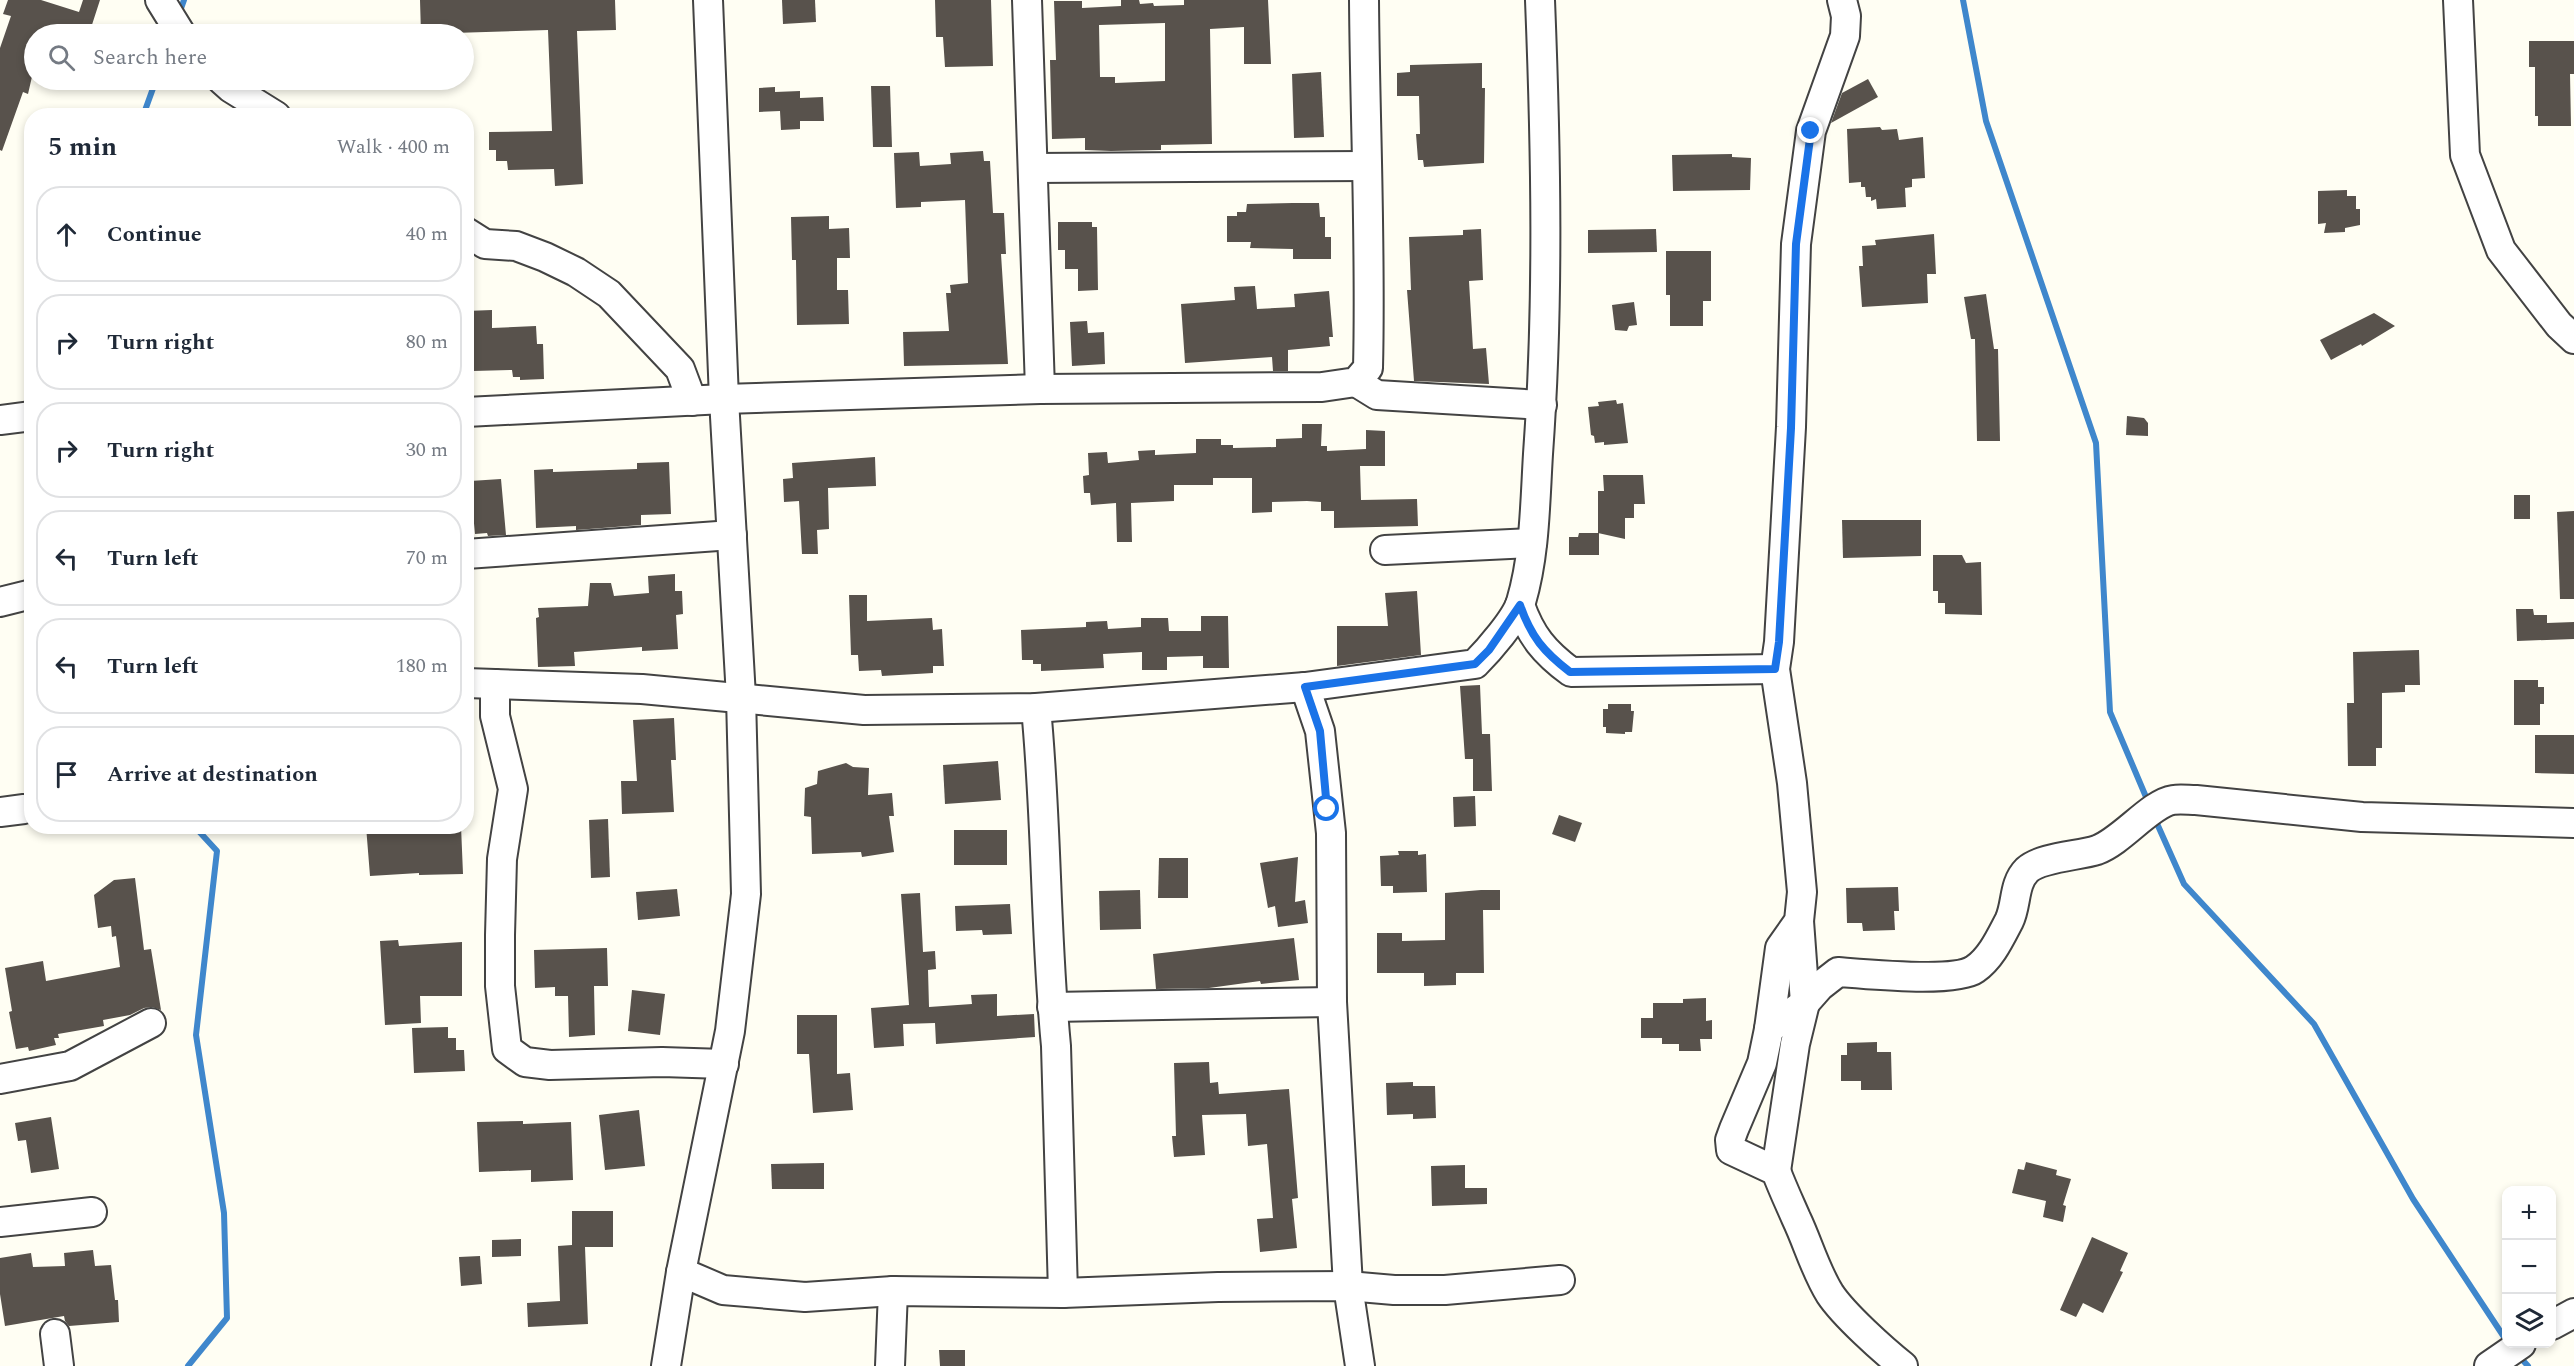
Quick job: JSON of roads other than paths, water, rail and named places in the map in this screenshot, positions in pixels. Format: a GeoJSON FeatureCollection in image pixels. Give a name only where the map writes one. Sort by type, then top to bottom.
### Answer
{"type":"FeatureCollection","features":[{"type":"Feature","properties":{"kind":"street"},"geometry":{"type":"LineString","coordinates":[[160,0],[175,24]]}},
{"type":"Feature","properties":{"kind":"street"},"geometry":{"type":"LineString","coordinates":[[666,1366],[681,1272],[730,1032],[746,894],[741,697],[724,399],[708,0]]}},
{"type":"Feature","properties":{"kind":"street"},"geometry":{"type":"LineString","coordinates":[[1027,0],[1040,389]]}},
{"type":"Feature","properties":{"kind":"street"},"geometry":{"type":"LineString","coordinates":[[1356,382],[1368,368],[1370,245],[1366,166],[1364,0]]}},
{"type":"Feature","properties":{"kind":"street"},"geometry":{"type":"LineString","coordinates":[[474,683],[642,689],[864,710],[1036,708],[1305,687],[1475,664],[1489,650],[1520,605],[1532,543],[1542,405],[1546,180],[1540,0]]}},
{"type":"Feature","properties":{"kind":"street"},"geometry":{"type":"LineString","coordinates":[[1842,0],[1846,16],[1845,36],[1811,131],[1796,244],[1791,416],[1779,642],[1775,669],[1792,783],[1803,892],[1799,921],[1805,1003],[1795,1044],[1776,1171],[1811,1257],[1831,1296],[1867,1334],[1903,1366]]}},
{"type":"Feature","properties":{"kind":"street"},"geometry":{"type":"LineString","coordinates":[[2458,0],[2465,155],[2501,250],[2559,325],[2574,339]]}},
{"type":"Feature","properties":{"kind":"street"},"geometry":{"type":"LineString","coordinates":[[234,90],[263,108]]}},
{"type":"Feature","properties":{"kind":"street"},"geometry":{"type":"LineString","coordinates":[[1033,168],[1366,166]]}},
{"type":"Feature","properties":{"kind":"street"},"geometry":{"type":"LineString","coordinates":[[474,237],[485,244],[516,246],[545,257],[576,272],[609,294],[680,369],[692,401]]}},
{"type":"Feature","properties":{"kind":"street"},"geometry":{"type":"LineString","coordinates":[[474,412],[724,399],[1040,389],[1322,387],[1356,382],[1377,395],[1542,405]]}},
{"type":"Feature","properties":{"kind":"street"},"geometry":{"type":"LineString","coordinates":[[0,420],[24,417]]}},
{"type":"Feature","properties":{"kind":"street"},"geometry":{"type":"LineString","coordinates":[[474,553],[732,535]]}},
{"type":"Feature","properties":{"kind":"street"},"geometry":{"type":"LineString","coordinates":[[1385,550],[1532,543]]}},
{"type":"Feature","properties":{"kind":"street"},"geometry":{"type":"LineString","coordinates":[[0,602],[24,596]]}},
{"type":"Feature","properties":{"kind":"street"},"geometry":{"type":"LineString","coordinates":[[1520,605],[1528,629],[1553,659],[1570,672],[1775,669]]}},
{"type":"Feature","properties":{"kind":"street"},"geometry":{"type":"LineString","coordinates":[[495,684],[495,716],[513,789],[502,859],[500,935],[500,986],[507,1049],[525,1062],[550,1065],[662,1062],[724,1064]]}},
{"type":"Feature","properties":{"kind":"street"},"geometry":{"type":"LineString","coordinates":[[1305,687],[1320,731],[1331,833],[1332,1002],[1348,1286],[1360,1366]]}},
{"type":"Feature","properties":{"kind":"street"},"geometry":{"type":"LineString","coordinates":[[1036,708],[1043,780],[1052,1007],[1056,1046],[1063,1293]]}},
{"type":"Feature","properties":{"kind":"street"},"geometry":{"type":"LineString","coordinates":[[1769,1029],[1805,1003],[1839,972],[1902,978],[1973,971],[1991,954],[2001,936],[2010,918],[2018,884],[2028,869],[2057,858],[2098,850],[2131,829],[2159,806],[2172,800],[2196,800],[2362,817],[2574,823]]}},
{"type":"Feature","properties":{"kind":"street"},"geometry":{"type":"LineString","coordinates":[[1776,1171],[1731,1150],[1730,1140],[1762,1063],[1780,948],[1799,921]]}},
{"type":"Feature","properties":{"kind":"street"},"geometry":{"type":"LineString","coordinates":[[1052,1007],[1332,1002]]}},
{"type":"Feature","properties":{"kind":"street"},"geometry":{"type":"LineString","coordinates":[[0,1079],[70,1066],[151,1023]]}},
{"type":"Feature","properties":{"kind":"street"},"geometry":{"type":"LineString","coordinates":[[0,1222],[92,1212]]}},
{"type":"Feature","properties":{"kind":"street"},"geometry":{"type":"LineString","coordinates":[[681,1272],[723,1290],[805,1296],[893,1291],[1063,1293],[1218,1287],[1348,1286],[1394,1290],[1444,1290],[1560,1280]]}},
{"type":"Feature","properties":{"kind":"street"},"geometry":{"type":"LineString","coordinates":[[891,1366],[893,1291]]}},
{"type":"Feature","properties":{"kind":"street"},"geometry":{"type":"LineString","coordinates":[[2556,1323],[2574,1313]]}},
{"type":"Feature","properties":{"kind":"street"},"geometry":{"type":"LineString","coordinates":[[55,1334],[59,1366]]}},
{"type":"Feature","properties":{"kind":"street"},"geometry":{"type":"LineString","coordinates":[[2489,1366],[2515,1348]]}},
{"type":"Feature","properties":{"kind":"waterway"},"geometry":{"type":"LineString","coordinates":[[179,14],[184,0]]}},
{"type":"Feature","properties":{"kind":"waterway"},"geometry":{"type":"LineString","coordinates":[[1963,0],[1986,121],[2096,443],[2110,712],[2149,804]]}},
{"type":"Feature","properties":{"kind":"waterway"},"geometry":{"type":"LineString","coordinates":[[146,108],[152,90]]}},
{"type":"Feature","properties":{"kind":"waterway"},"geometry":{"type":"LineString","coordinates":[[2155,819],[2184,884],[2314,1024],[2413,1199],[2502,1334]]}},
{"type":"Feature","properties":{"kind":"waterway"},"geometry":{"type":"LineString","coordinates":[[188,1366],[227,1318],[224,1213],[196,1035],[217,851],[201,834]]}},
{"type":"Feature","properties":{"kind":"waterway"},"geometry":{"type":"LineString","coordinates":[[2518,1355],[2528,1366]]}}]}
